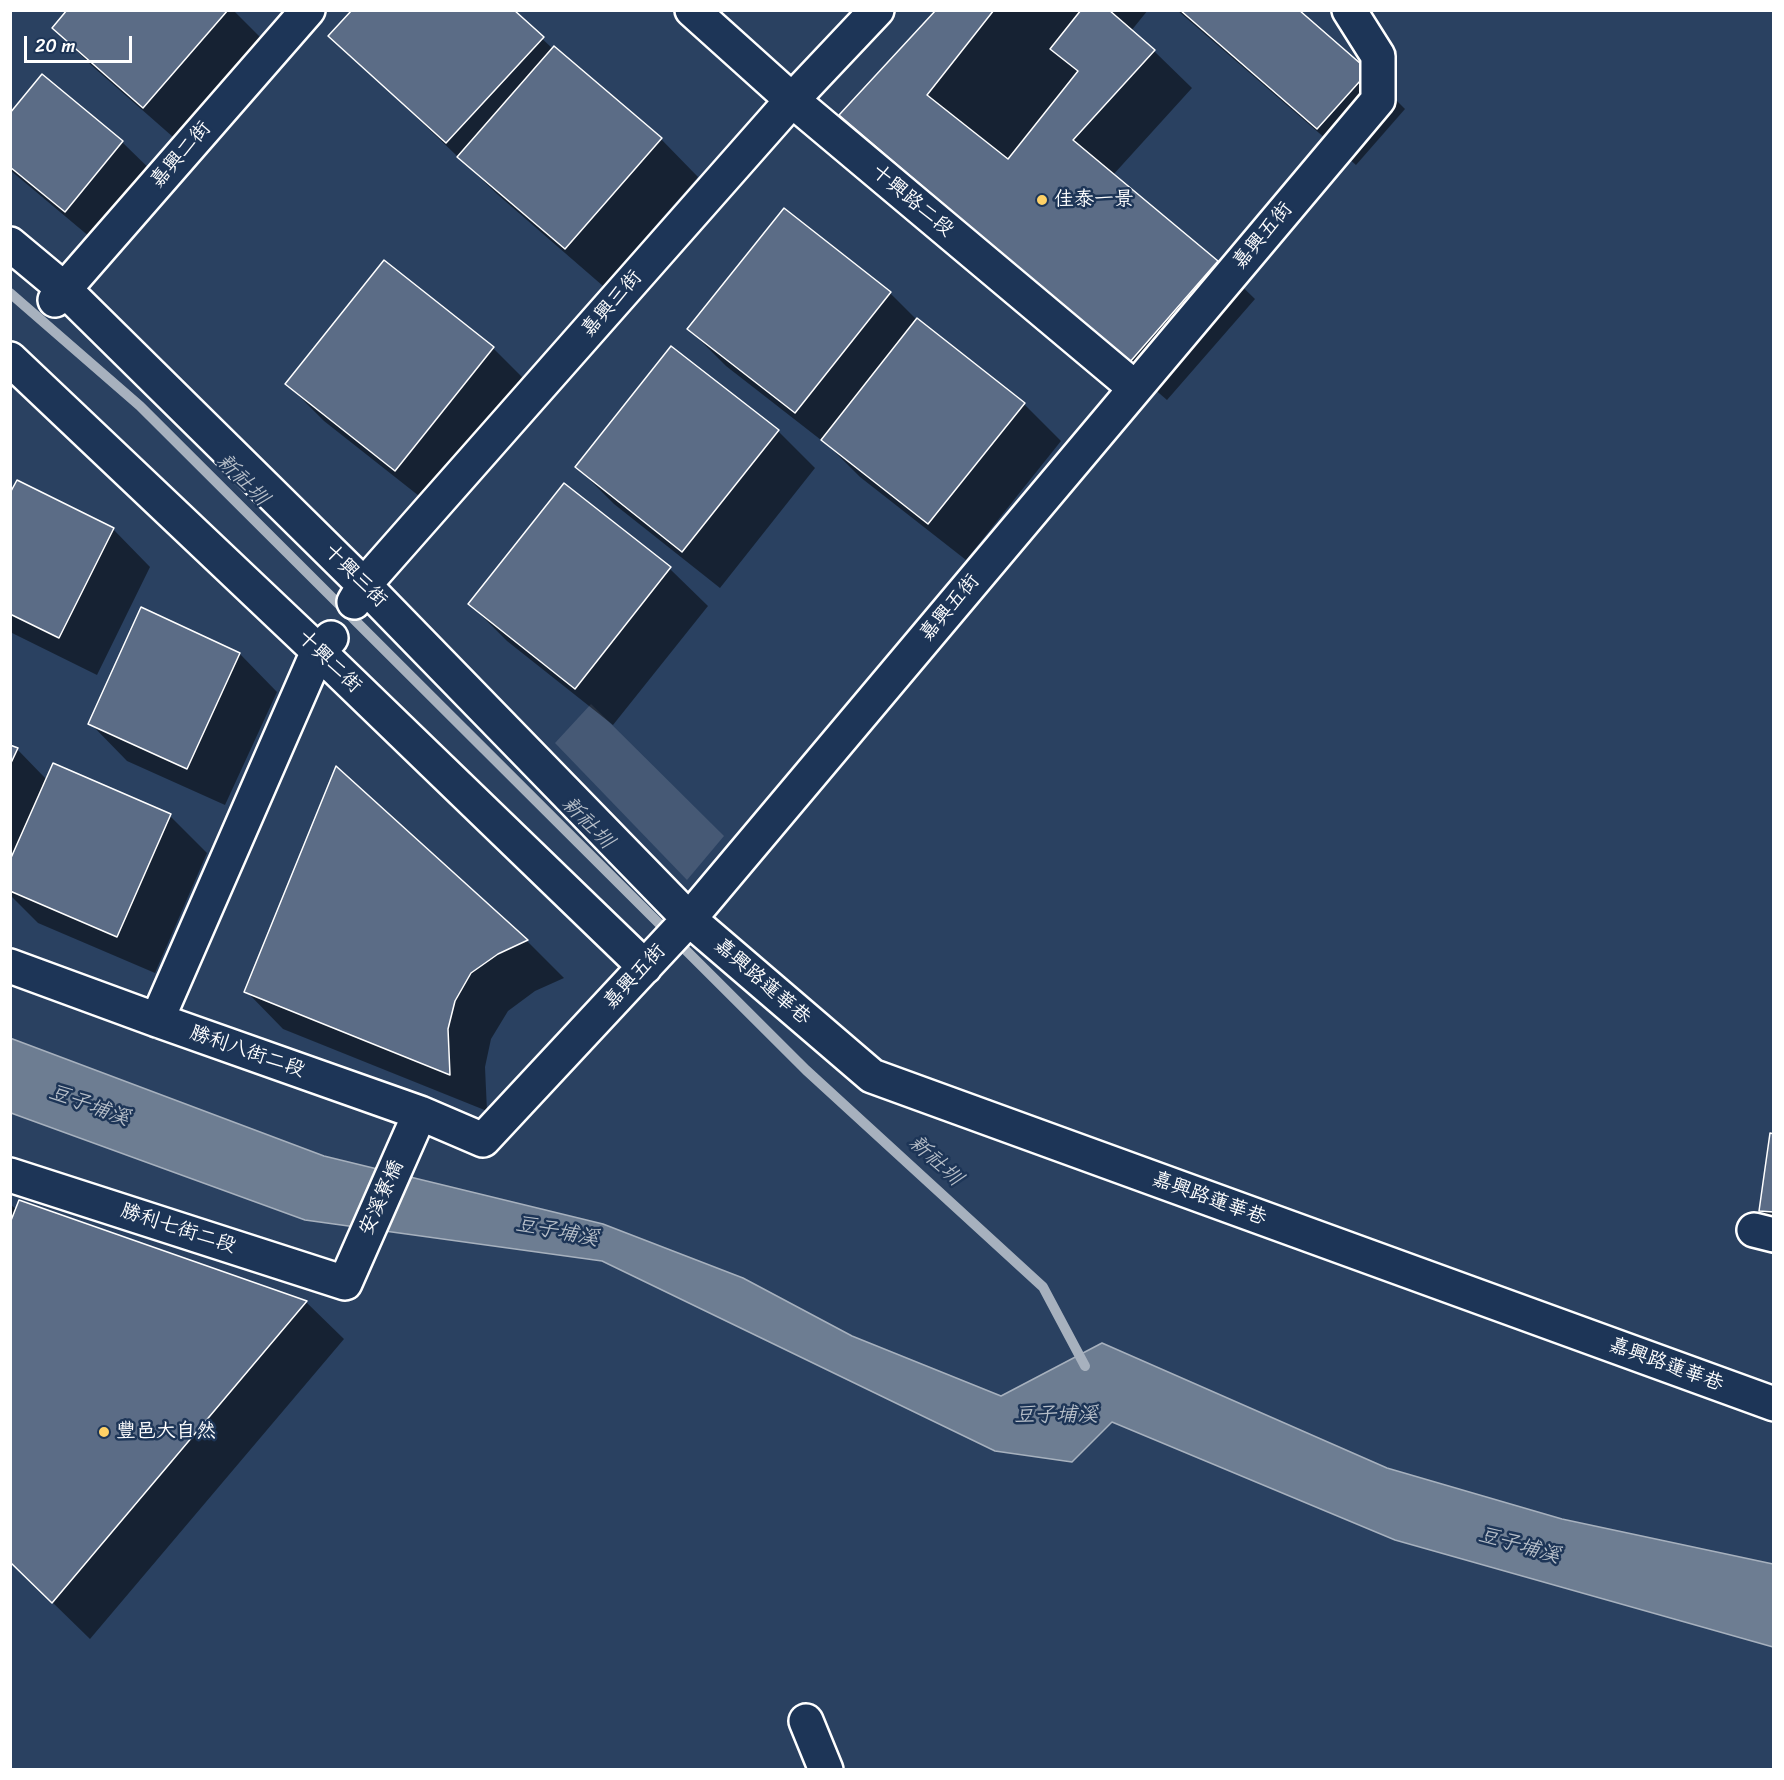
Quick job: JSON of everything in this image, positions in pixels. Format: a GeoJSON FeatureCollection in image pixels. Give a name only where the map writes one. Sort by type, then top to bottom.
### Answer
{"type":"FeatureCollection","features":[{"type":"Feature","properties":{"kind":"street","name":"嘉興二街"},"geometry":{"type":"LineString","coordinates":[[60,295],[308,10]]}},
{"type":"Feature","properties":{"kind":"street","name":"十興路二段"},"geometry":{"type":"LineString","coordinates":[[692,10],[792,100],[1135,388]]}},
{"type":"Feature","properties":{"kind":"street","name":"嘉興三街"},"geometry":{"type":"LineString","coordinates":[[359,594],[792,100],[877,10]]}},
{"type":"Feature","properties":{"kind":"street","name":"嘉興五街"},"geometry":{"type":"LineString","coordinates":[[483,1140],[686,922],[1378,100],[1378,56],[1349,10]]}},
{"type":"Feature","properties":{"kind":"street","name":"十興三街"},"geometry":{"type":"LineString","coordinates":[[10,244],[686,922]]}},
{"type":"Feature","properties":{"kind":"street","name":"十興二街"},"geometry":{"type":"LineString","coordinates":[[14,354],[324,644],[649,962]]}},
{"type":"Feature","properties":{"kind":"street"},"geometry":{"type":"LineString","coordinates":[[157,1020],[324,644]]}},
{"type":"Feature","properties":{"kind":"street","name":"嘉興路蓮華巷"},"geometry":{"type":"LineString","coordinates":[[686,922],[872,1076],[1773,1404]]}},
{"type":"Feature","properties":{"kind":"street","name":"勝利八街二段"},"geometry":{"type":"LineString","coordinates":[[10,966],[420,1113],[483,1140]]}},
{"type":"Feature","properties":{"kind":"street","name":"安溪寮橋"},"geometry":{"type":"LineString","coordinates":[[345,1283],[420,1113]]}},
{"type":"Feature","properties":{"kind":"street","name":"勝利七街二段"},"geometry":{"type":"LineString","coordinates":[[10,1175],[345,1283]]}},
{"type":"Feature","properties":{"kind":"street"},"geometry":{"type":"LineString","coordinates":[[806,1721],[826,1770]]}},
{"type":"Feature","properties":{"kind":"shaded area"},"geometry":{"type":"Polygon","coordinates":[[[591,704],[724,836],[687,880],[555,743],[591,704]]]}},
{"type":"Feature","properties":{"kind":"water","name":"豆子埔溪"},"geometry":{"type":"Polygon","coordinates":[[[10,1038],[324,1156],[603,1224],[743,1278],[852,1336],[1001,1396],[1102,1343],[1387,1468],[1562,1519],[1773,1564],[1773,1647],[1395,1540],[1112,1422],[1072,1462],[995,1451],[602,1261],[305,1220],[11,1113],[10,1038]]]}},
{"type":"Feature","properties":{"kind":"building"},"geometry":{"type":"Polygon","coordinates":[[[67,10],[228,10],[143,108],[52,28],[67,10]]]}},
{"type":"Feature","properties":{"kind":"building"},"geometry":{"type":"Polygon","coordinates":[[[352,10],[514,10],[544,37],[446,143],[328,36],[352,10]]]}},
{"type":"Feature","properties":{"kind":"building","name":"佳泰一景"},"geometry":{"type":"Polygon","coordinates":[[[936,10],[1109,10],[1155,50],[1073,140],[1218,261],[1129,363],[839,115],[936,10]]]}},
{"type":"Feature","properties":{"kind":"building"},"geometry":{"type":"Polygon","coordinates":[[[994,10],[1081,10],[1050,49],[1078,71],[1008,159],[927,95],[994,10]]]}},
{"type":"Feature","properties":{"kind":"building"},"geometry":{"type":"Polygon","coordinates":[[[1180,10],[1299,10],[1369,71],[1317,129],[1180,10]]]}},
{"type":"Feature","properties":{"kind":"building"},"geometry":{"type":"Polygon","coordinates":[[[554,46],[662,138],[565,249],[457,157],[554,46]]]}},
{"type":"Feature","properties":{"kind":"building"},"geometry":{"type":"Polygon","coordinates":[[[42,74],[123,141],[65,212],[10,167],[10,113],[42,74]]]}},
{"type":"Feature","properties":{"kind":"building"},"geometry":{"type":"Polygon","coordinates":[[[784,208],[891,292],[795,413],[687,329],[784,208]]]}},
{"type":"Feature","properties":{"kind":"building"},"geometry":{"type":"Polygon","coordinates":[[[384,260],[494,347],[395,471],[285,384],[384,260]]]}},
{"type":"Feature","properties":{"kind":"building"},"geometry":{"type":"Polygon","coordinates":[[[917,318],[1025,403],[928,524],[821,440],[917,318]]]}},
{"type":"Feature","properties":{"kind":"building"},"geometry":{"type":"Polygon","coordinates":[[[671,346],[779,430],[682,552],[575,467],[671,346]]]}},
{"type":"Feature","properties":{"kind":"building"},"geometry":{"type":"Polygon","coordinates":[[[17,480],[114,528],[59,638],[10,614],[10,493],[17,480]]]}},
{"type":"Feature","properties":{"kind":"building"},"geometry":{"type":"Polygon","coordinates":[[[564,483],[671,567],[575,689],[468,604],[564,483]]]}},
{"type":"Feature","properties":{"kind":"building"},"geometry":{"type":"Polygon","coordinates":[[[141,607],[240,653],[187,769],[88,724],[141,607]]]}},
{"type":"Feature","properties":{"kind":"building"},"geometry":{"type":"Polygon","coordinates":[[[10,745],[18,748],[10,765],[10,745]]]}},
{"type":"Feature","properties":{"kind":"building"},"geometry":{"type":"Polygon","coordinates":[[[53,763],[171,814],[117,937],[10,891],[10,860],[53,763]]]}},
{"type":"Feature","properties":{"kind":"building"},"geometry":{"type":"Polygon","coordinates":[[[336,766],[528,940],[498,954],[471,973],[455,1001],[448,1029],[450,1075],[244,992],[336,766]]]}},
{"type":"Feature","properties":{"kind":"building"},"geometry":{"type":"Polygon","coordinates":[[[1770,1133],[1774,1134],[1774,1212],[1759,1211],[1770,1133]]]}},
{"type":"Feature","properties":{"kind":"building","name":"豐邑大自然"},"geometry":{"type":"Polygon","coordinates":[[[19,1200],[307,1301],[52,1603],[10,1562],[10,1223],[19,1200]]]}},
{"type":"Feature","properties":{"kind":"waterway","name":"新社圳"},"geometry":{"type":"LineString","coordinates":[[10,293],[140,406],[806,1070],[1043,1287],[1085,1366]]}},
{"type":"Feature","properties":{"kind":"place","name":"佳泰一景"},"geometry":{"type":"Point","coordinates":[1042,200]}},
{"type":"Feature","properties":{"kind":"place","name":"豐邑大自然"},"geometry":{"type":"Point","coordinates":[104,1432]}}]}
